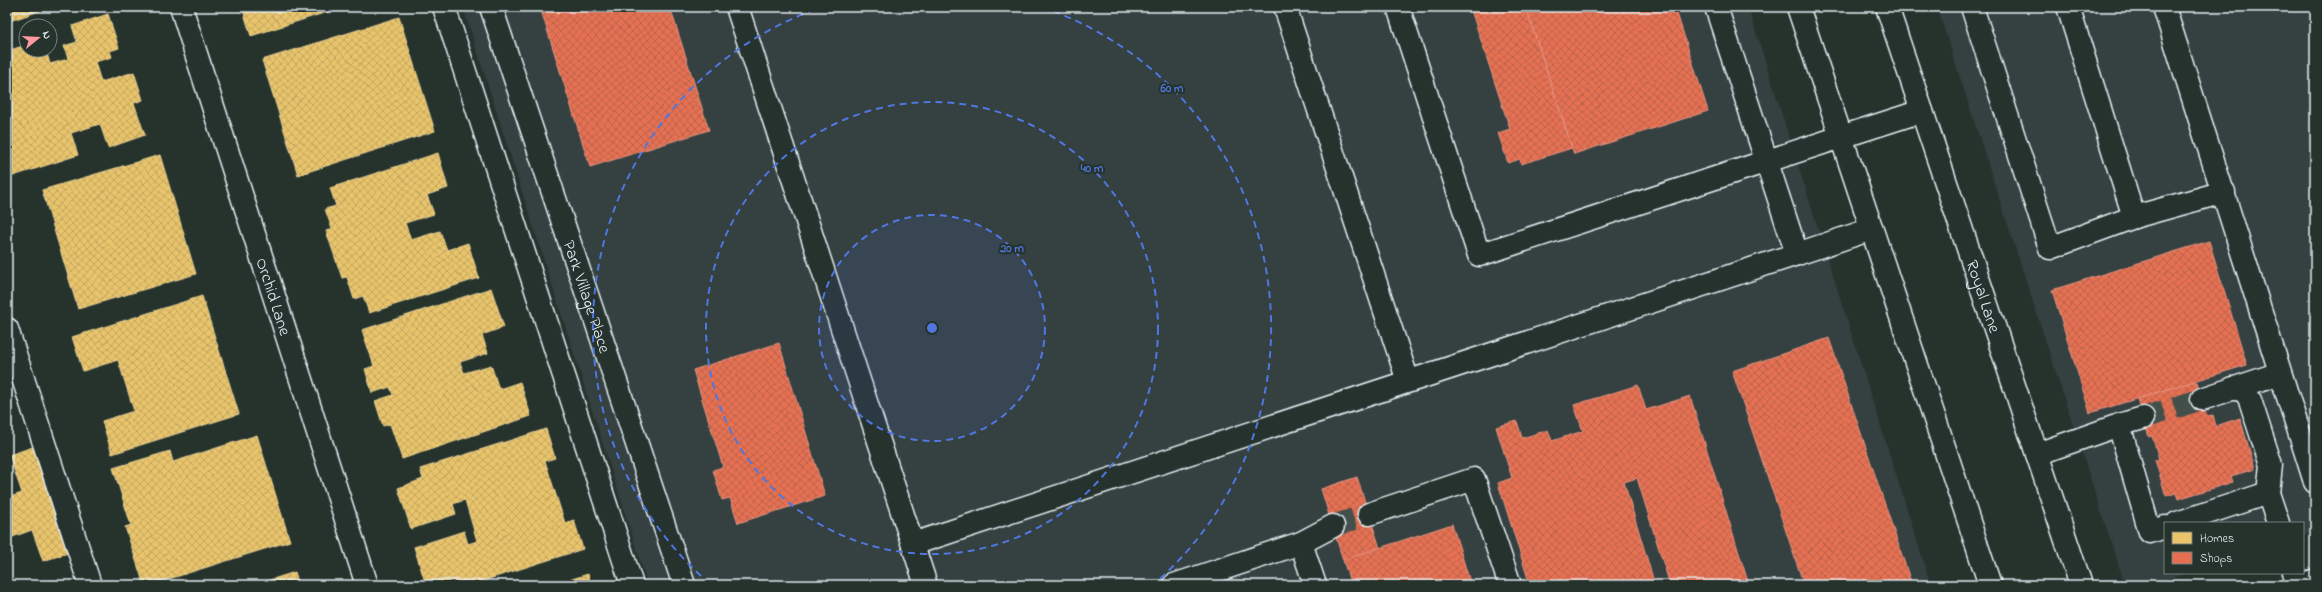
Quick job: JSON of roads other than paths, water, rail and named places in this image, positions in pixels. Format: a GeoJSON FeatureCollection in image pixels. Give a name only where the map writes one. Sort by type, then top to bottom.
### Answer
{"type":"FeatureCollection","features":[{"type":"Feature","properties":{"kind":"main road","name":"Orchid Lane"},"geometry":{"type":"LineString","coordinates":[[181,7],[367,585]]}},
{"type":"Feature","properties":{"kind":"main road"},"geometry":{"type":"LineString","coordinates":[[444,7],[632,585]]}},
{"type":"Feature","properties":{"kind":"main road","name":"Park Village Place"},"geometry":{"type":"LineString","coordinates":[[490,7],[684,585]]}},
{"type":"Feature","properties":{"kind":"main road"},"geometry":{"type":"LineString","coordinates":[[736,7],[926,585]]}},
{"type":"Feature","properties":{"kind":"main road"},"geometry":{"type":"LineString","coordinates":[[1286,7],[1408,381]]}},
{"type":"Feature","properties":{"kind":"main road"},"geometry":{"type":"LineString","coordinates":[[1398,7],[1479,255],[1922,111]]}},
{"type":"Feature","properties":{"kind":"main road"},"geometry":{"type":"LineString","coordinates":[[1716,7],[1797,254]]}},
{"type":"Feature","properties":{"kind":"main road"},"geometry":{"type":"LineString","coordinates":[[1798,7],[1990,585]]}},
{"type":"Feature","properties":{"kind":"main road","name":"Royal Lane"},"geometry":{"type":"LineString","coordinates":[[1887,7],[2081,585]]}},
{"type":"Feature","properties":{"kind":"main road"},"geometry":{"type":"LineString","coordinates":[[1972,7],[2050,248],[2134,217],[2224,192]]}},
{"type":"Feature","properties":{"kind":"main road"},"geometry":{"type":"LineString","coordinates":[[2068,7],[2134,217]]}},
{"type":"Feature","properties":{"kind":"main road"},"geometry":{"type":"LineString","coordinates":[[2164,7],[2224,192],[2280,373],[2314,475]]}},
{"type":"Feature","properties":{"kind":"main road"},"geometry":{"type":"LineString","coordinates":[[913,544],[1872,229]]}},
{"type":"Feature","properties":{"kind":"main road"},"geometry":{"type":"LineString","coordinates":[[7,331],[90,585]]}},
{"type":"Feature","properties":{"kind":"main road"},"geometry":{"type":"LineString","coordinates":[[2202,399],[2280,373]]}},
{"type":"Feature","properties":{"kind":"main road"},"geometry":{"type":"LineString","coordinates":[[2232,388],[2245,391],[2250,400],[2271,465],[2268,493],[2278,522]]}},
{"type":"Feature","properties":{"kind":"main road"},"geometry":{"type":"LineString","coordinates":[[2037,454],[2143,418]]}},
{"type":"Feature","properties":{"kind":"main road"},"geometry":{"type":"LineString","coordinates":[[2119,426],[2150,532],[2164,527]]}},
{"type":"Feature","properties":{"kind":"main road"},"geometry":{"type":"LineString","coordinates":[[1369,514],[1474,479],[1510,585]]}},
{"type":"Feature","properties":{"kind":"main road"},"geometry":{"type":"LineString","coordinates":[[2180,522],[2268,493]]}},
{"type":"Feature","properties":{"kind":"main road"},"geometry":{"type":"LineString","coordinates":[[1174,585],[1301,543],[1333,526]]}},
{"type":"Feature","properties":{"kind":"main road"},"geometry":{"type":"LineString","coordinates":[[1301,543],[1315,585]]}},
{"type":"Feature","properties":{"kind":"main road"},"geometry":{"type":"LineString","coordinates":[[2294,574],[2300,585],[2315,580]]}},
{"type":"Feature","properties":{"kind":"tunnel"},"geometry":{"type":"LineString","coordinates":[[2143,418],[2202,399]]}},
{"type":"Feature","properties":{"kind":"tunnel"},"geometry":{"type":"LineString","coordinates":[[1333,526],[1369,514]]}}]}
